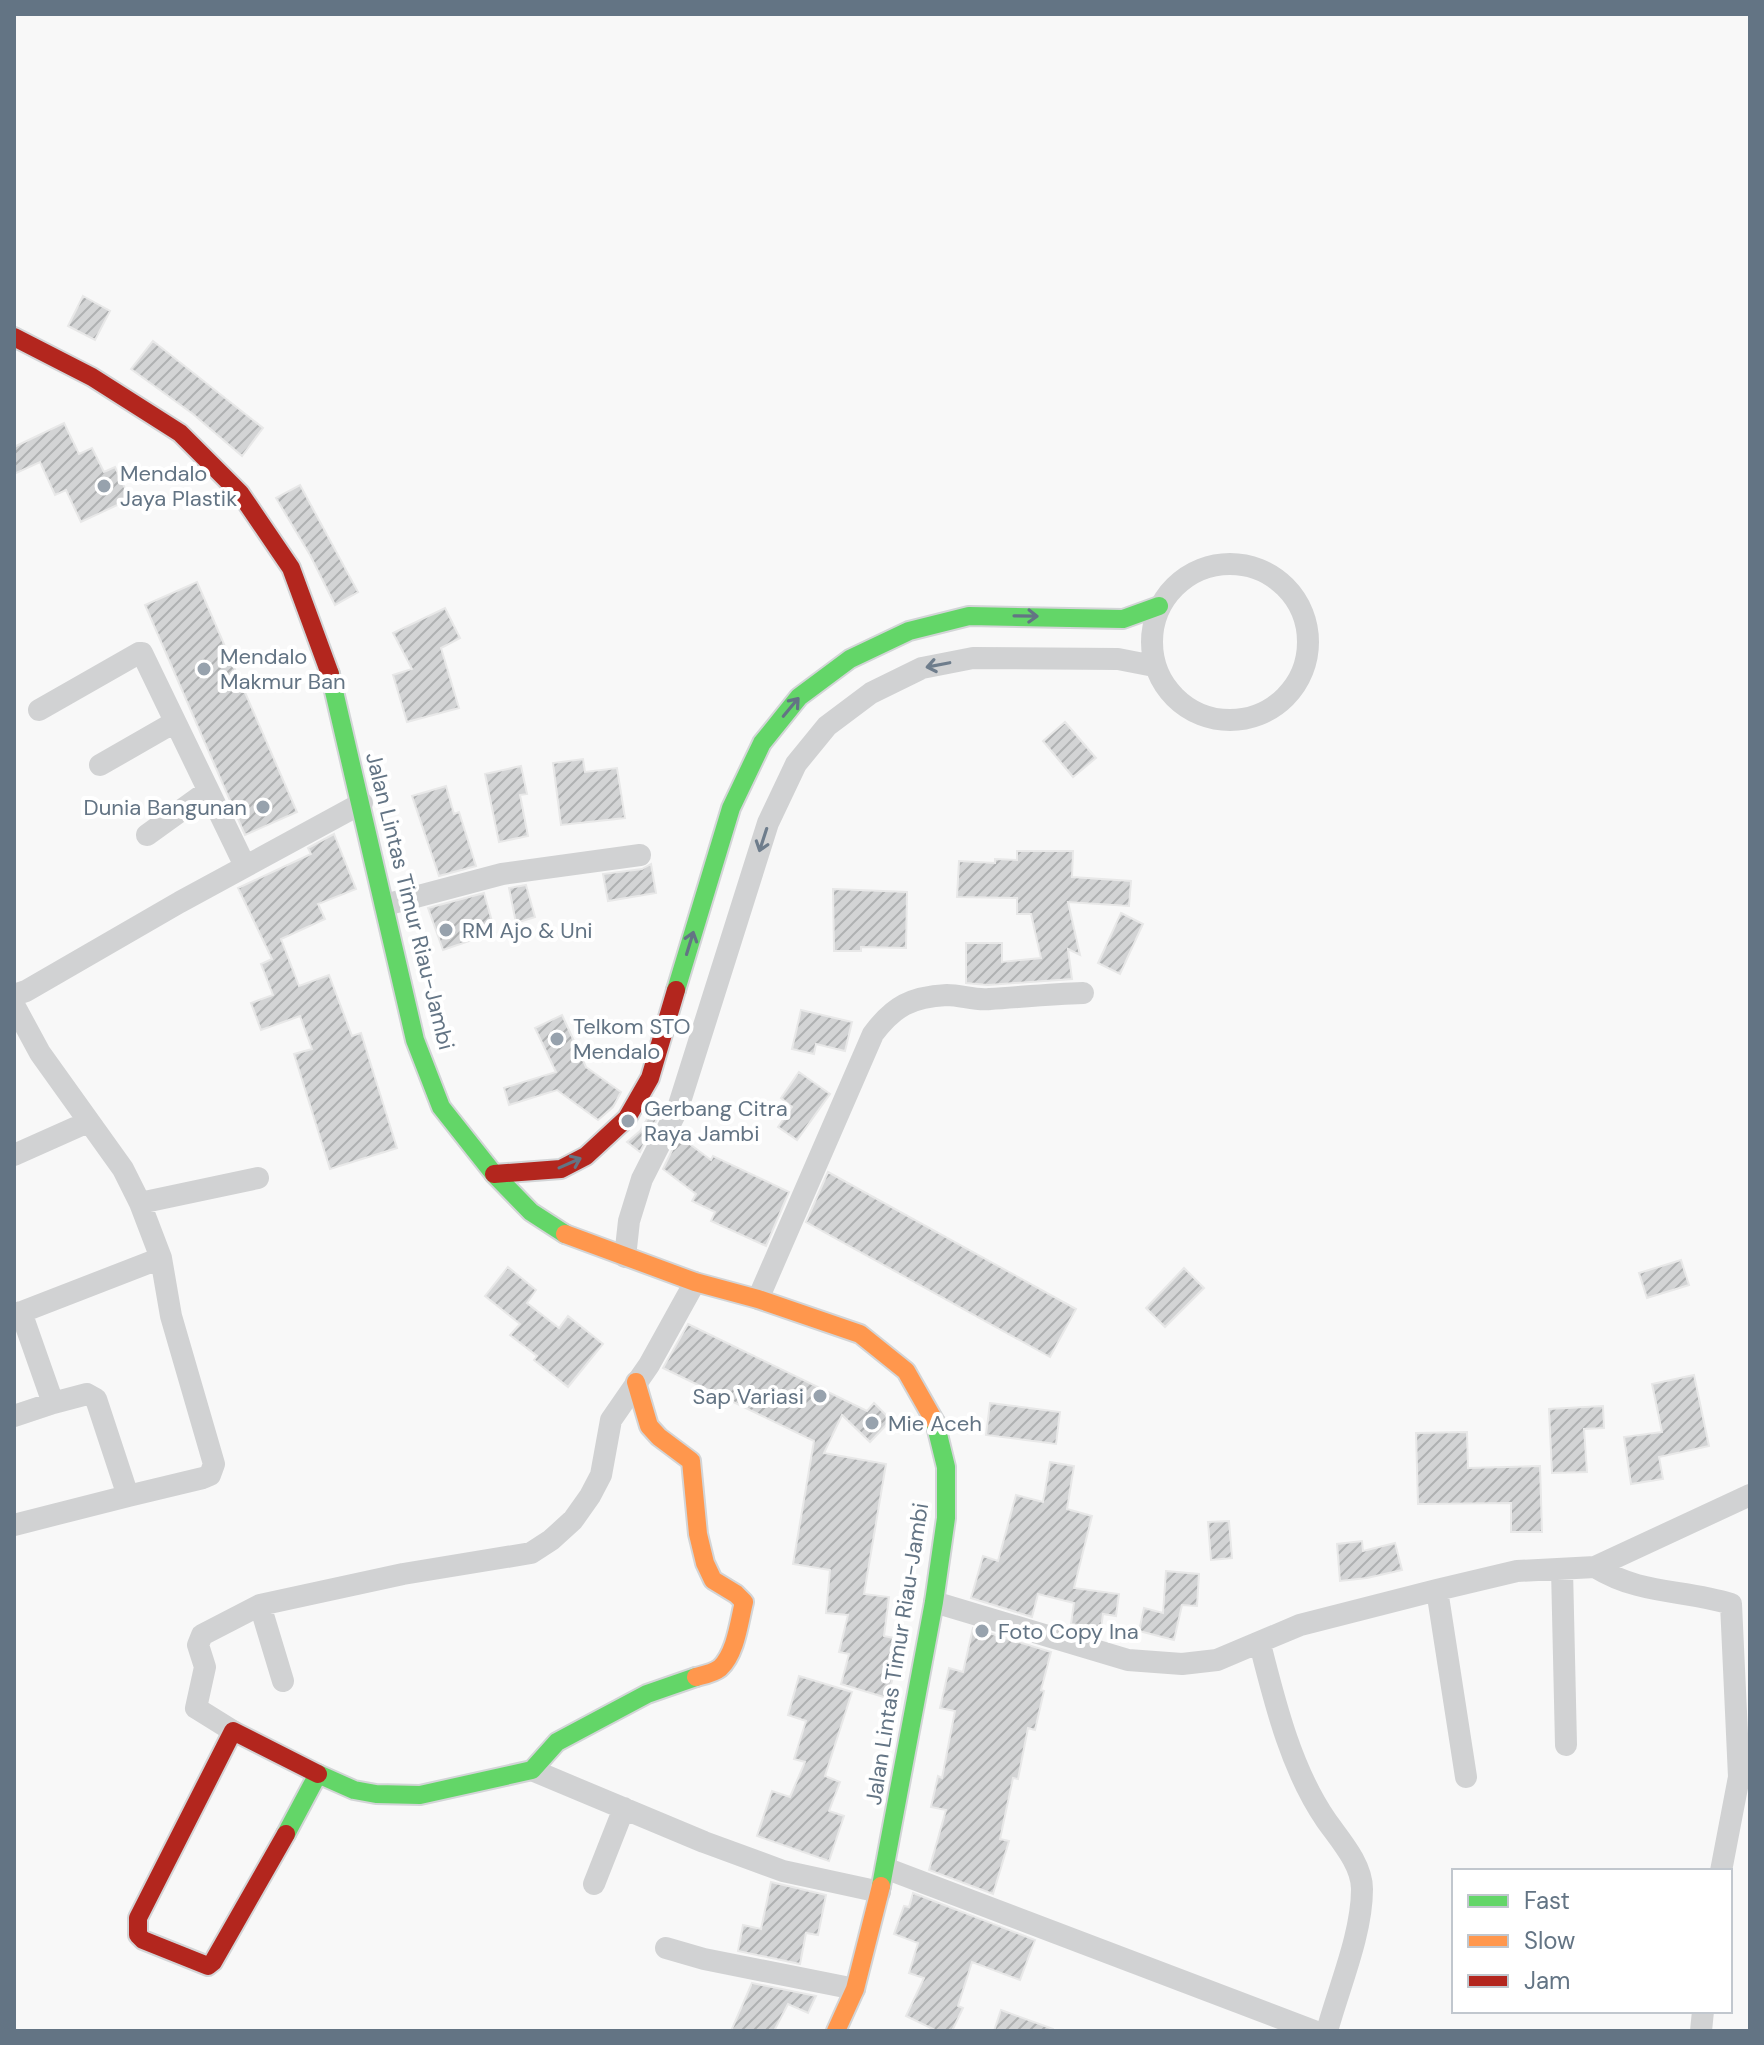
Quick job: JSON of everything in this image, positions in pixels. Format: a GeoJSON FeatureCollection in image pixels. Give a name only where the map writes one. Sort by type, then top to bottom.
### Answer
{"type":"FeatureCollection","features":[{"type":"Feature","properties":{"kind":"main road","name":"Jalan Lintas Timur Riau-Jambi"},"geometry":{"type":"LineString","coordinates":[[14,337],[92,377],[180,433],[240,493],[291,568],[329,669],[415,1040],[441,1107],[494,1174],[531,1212],[569,1237],[695,1282],[758,1299],[860,1334],[906,1371],[935,1421],[946,1467],[946,1518],[934,1602],[880,1892],[855,1989],[836,2031]]}},
{"type":"Feature","properties":{"kind":"main road"},"geometry":{"type":"LineString","coordinates":[[494,1174],[561,1169],[586,1156],[627,1118],[650,1078],[731,808],[762,743],[799,697],[850,659],[909,631],[969,616],[1123,619],[1159,606]]}},
{"type":"Feature","properties":{"kind":"main road"},"geometry":{"type":"LineString","coordinates":[[318,1774],[213,1962],[208,1966],[202,1965],[143,1940],[136,1929],[138,1918],[233,1731],[354,1790],[420,1795],[532,1770],[557,1742],[569,1735],[647,1694],[718,1670],[724,1664],[744,1602],[740,1594],[720,1586],[711,1577],[702,1550],[691,1461],[684,1451],[660,1438],[647,1425],[636,1382]]}},
{"type":"Feature","properties":{"kind":"street"},"geometry":{"type":"LineString","coordinates":[[1236,563],[1266,572],[1290,591],[1305,618],[1309,649],[1300,679],[1281,703],[1254,717],[1223,721],[1194,712],[1170,693],[1154,666],[1151,635],[1159,606],[1178,581],[1205,567],[1236,563]]}},
{"type":"Feature","properties":{"kind":"street"},"geometry":{"type":"LineString","coordinates":[[39,710],[139,653],[148,660],[245,866]]}},
{"type":"Feature","properties":{"kind":"street"},"geometry":{"type":"LineString","coordinates":[[625,1257],[629,1221],[642,1179],[678,1108],[768,823],[796,764],[827,726],[871,693],[922,668],[973,658],[1118,659],[1154,666]]}},
{"type":"Feature","properties":{"kind":"street"},"geometry":{"type":"LineString","coordinates":[[100,765],[175,722]]}},
{"type":"Feature","properties":{"kind":"street"},"geometry":{"type":"LineString","coordinates":[[147,835],[208,791]]}},
{"type":"Feature","properties":{"kind":"street"},"geometry":{"type":"LineString","coordinates":[[14,995],[362,803]]}},
{"type":"Feature","properties":{"kind":"street"},"geometry":{"type":"LineString","coordinates":[[385,905],[502,874],[640,855]]}},
{"type":"Feature","properties":{"kind":"street"},"geometry":{"type":"LineString","coordinates":[[758,1299],[873,1034],[889,1013],[913,1001],[948,995],[987,1000],[1083,993]]}},
{"type":"Feature","properties":{"kind":"street"},"geometry":{"type":"LineString","coordinates":[[14,1005],[40,1053],[123,1169],[140,1203],[161,1258],[171,1316],[214,1464],[210,1475],[203,1478],[14,1525]]}},
{"type":"Feature","properties":{"kind":"street"},"geometry":{"type":"LineString","coordinates":[[14,1155],[88,1122]]}},
{"type":"Feature","properties":{"kind":"street"},"geometry":{"type":"LineString","coordinates":[[140,1203],[258,1178]]}},
{"type":"Feature","properties":{"kind":"street"},"geometry":{"type":"LineString","coordinates":[[53,1403],[18,1313],[161,1258]]}},
{"type":"Feature","properties":{"kind":"street"},"geometry":{"type":"LineString","coordinates":[[233,1731],[196,1708],[205,1667],[198,1640],[221,1623],[260,1605],[403,1574],[531,1553],[551,1540],[573,1520],[590,1496],[601,1475],[611,1420],[695,1282]]}},
{"type":"Feature","properties":{"kind":"street"},"geometry":{"type":"LineString","coordinates":[[14,1416],[87,1394],[96,1399],[128,1496]]}},
{"type":"Feature","properties":{"kind":"street"},"geometry":{"type":"LineString","coordinates":[[934,1602],[1128,1660],[1194,1663],[1217,1660],[1300,1625],[1437,1590],[1517,1571],[1595,1567],[1750,1495]]}},
{"type":"Feature","properties":{"kind":"street"},"geometry":{"type":"LineString","coordinates":[[1595,1567],[1613,1578],[1649,1590],[1710,1597],[1740,1605],[1739,1777],[1721,1869]]}},
{"type":"Feature","properties":{"kind":"street"},"geometry":{"type":"LineString","coordinates":[[1562,1569],[1566,1745]]}},
{"type":"Feature","properties":{"kind":"street"},"geometry":{"type":"LineString","coordinates":[[1437,1590],[1466,1777]]}},
{"type":"Feature","properties":{"kind":"street"},"geometry":{"type":"LineString","coordinates":[[260,1605],[283,1681]]}},
{"type":"Feature","properties":{"kind":"street"},"geometry":{"type":"LineString","coordinates":[[1260,1644],[1294,1759],[1316,1805],[1357,1867],[1362,1887],[1357,1926],[1327,2031]]}},
{"type":"Feature","properties":{"kind":"street"},"geometry":{"type":"LineString","coordinates":[[532,1770],[704,1842],[783,1871],[880,1892]]}},
{"type":"Feature","properties":{"kind":"street"},"geometry":{"type":"LineString","coordinates":[[594,1884],[624,1808]]}},
{"type":"Feature","properties":{"kind":"street"},"geometry":{"type":"LineString","coordinates":[[885,1868],[1314,2031]]}},
{"type":"Feature","properties":{"kind":"street"},"geometry":{"type":"LineString","coordinates":[[666,1948],[704,1959],[855,1989]]}},
{"type":"Feature","properties":{"kind":"building"},"geometry":{"type":"Polygon","coordinates":[[[83,296],[110,311],[95,340],[68,326],[83,296]]]}},
{"type":"Feature","properties":{"kind":"building"},"geometry":{"type":"Polygon","coordinates":[[[153,341],[263,428],[242,456],[193,414],[131,369],[153,341]]]}},
{"type":"Feature","properties":{"kind":"building"},"geometry":{"type":"Polygon","coordinates":[[[64,423],[79,454],[92,448],[104,472],[115,467],[130,499],[81,522],[66,490],[55,495],[40,462],[14,474],[14,447],[64,423]]]}},
{"type":"Feature","properties":{"kind":"building"},"geometry":{"type":"Polygon","coordinates":[[[300,485],[358,592],[335,605],[276,498],[300,485]]]}},
{"type":"Feature","properties":{"kind":"building"},"geometry":{"type":"Polygon","coordinates":[[[197,582],[297,812],[245,835],[145,605],[197,582]]]}},
{"type":"Feature","properties":{"kind":"building"},"geometry":{"type":"Polygon","coordinates":[[[445,608],[460,638],[441,648],[459,708],[407,722],[393,675],[412,669],[393,633],[445,608]]]}},
{"type":"Feature","properties":{"kind":"building"},"geometry":{"type":"Polygon","coordinates":[[[1065,722],[1096,758],[1073,777],[1043,741],[1065,722]]]}},
{"type":"Feature","properties":{"kind":"building"},"geometry":{"type":"Polygon","coordinates":[[[583,759],[585,772],[617,768],[625,818],[561,825],[553,763],[583,759]]]}},
{"type":"Feature","properties":{"kind":"building"},"geometry":{"type":"Polygon","coordinates":[[[521,766],[527,794],[520,795],[528,836],[499,842],[485,774],[521,766]]]}},
{"type":"Feature","properties":{"kind":"building"},"geometry":{"type":"Polygon","coordinates":[[[446,786],[454,814],[459,812],[476,866],[439,876],[412,796],[446,786]]]}},
{"type":"Feature","properties":{"kind":"building"},"geometry":{"type":"Polygon","coordinates":[[[334,834],[356,889],[318,904],[325,919],[281,939],[299,986],[329,975],[352,1036],[361,1033],[397,1148],[330,1169],[294,1054],[312,1049],[300,1016],[261,1030],[251,1003],[273,995],[261,964],[272,959],[238,888],[311,854],[308,848],[334,834]]]}},
{"type":"Feature","properties":{"kind":"building"},"geometry":{"type":"Polygon","coordinates":[[[1017,851],[1073,851],[1072,877],[1131,881],[1129,906],[1068,902],[1080,955],[1068,949],[1072,979],[988,985],[966,983],[966,943],[1002,943],[1002,962],[1041,958],[1031,914],[1017,914],[1017,898],[957,897],[959,861],[995,863],[995,859],[1017,860],[1017,851]]]}},
{"type":"Feature","properties":{"kind":"building"},"geometry":{"type":"Polygon","coordinates":[[[651,864],[656,893],[608,901],[603,874],[642,869],[651,864]]]}},
{"type":"Feature","properties":{"kind":"building"},"geometry":{"type":"Polygon","coordinates":[[[526,885],[535,917],[516,923],[509,888],[526,885]]]}},
{"type":"Feature","properties":{"kind":"building"},"geometry":{"type":"Polygon","coordinates":[[[833,889],[907,892],[906,948],[861,947],[861,951],[834,951],[833,889]]]}},
{"type":"Feature","properties":{"kind":"building"},"geometry":{"type":"Polygon","coordinates":[[[484,893],[495,932],[443,950],[428,908],[484,893]]]}},
{"type":"Feature","properties":{"kind":"building"},"geometry":{"type":"Polygon","coordinates":[[[1121,913],[1143,924],[1120,974],[1098,963],[1121,913]]]}},
{"type":"Feature","properties":{"kind":"building"},"geometry":{"type":"Polygon","coordinates":[[[801,1010],[852,1022],[845,1051],[816,1044],[814,1054],[792,1049],[801,1010]]]}},
{"type":"Feature","properties":{"kind":"building"},"geometry":{"type":"Polygon","coordinates":[[[562,1015],[586,1067],[621,1092],[613,1107],[598,1120],[557,1090],[509,1105],[504,1088],[556,1072],[535,1028],[562,1015]]]}},
{"type":"Feature","properties":{"kind":"building"},"geometry":{"type":"Polygon","coordinates":[[[799,1072],[830,1094],[797,1140],[778,1127],[792,1107],[781,1098],[799,1072]]]}},
{"type":"Feature","properties":{"kind":"building"},"geometry":{"type":"Polygon","coordinates":[[[650,1114],[657,1119],[640,1152],[627,1142],[640,1131],[650,1114]]]}},
{"type":"Feature","properties":{"kind":"building"},"geometry":{"type":"Polygon","coordinates":[[[679,1136],[711,1160],[713,1156],[789,1192],[766,1246],[711,1221],[715,1212],[692,1201],[696,1194],[663,1169],[679,1136]]]}},
{"type":"Feature","properties":{"kind":"building"},"geometry":{"type":"Polygon","coordinates":[[[828,1172],[1076,1309],[1050,1357],[806,1222],[828,1172]]]}},
{"type":"Feature","properties":{"kind":"building"},"geometry":{"type":"Polygon","coordinates":[[[1681,1260],[1689,1285],[1647,1298],[1639,1273],[1681,1260]]]}},
{"type":"Feature","properties":{"kind":"building"},"geometry":{"type":"Polygon","coordinates":[[[508,1267],[536,1290],[527,1303],[559,1328],[568,1316],[603,1344],[568,1387],[534,1360],[537,1356],[510,1335],[520,1324],[485,1296],[508,1267]]]}},
{"type":"Feature","properties":{"kind":"building"},"geometry":{"type":"Polygon","coordinates":[[[1184,1268],[1204,1288],[1165,1327],[1146,1308],[1184,1268]]]}},
{"type":"Feature","properties":{"kind":"building"},"geometry":{"type":"Polygon","coordinates":[[[688,1324],[867,1411],[874,1403],[891,1420],[870,1442],[842,1415],[824,1453],[886,1464],[864,1594],[889,1597],[884,1636],[894,1638],[887,1672],[894,1674],[887,1698],[841,1684],[849,1654],[839,1652],[848,1615],[826,1613],[830,1570],[793,1564],[814,1441],[663,1368],[688,1324]]]}},
{"type":"Feature","properties":{"kind":"building"},"geometry":{"type":"Polygon","coordinates":[[[1694,1375],[1709,1446],[1659,1457],[1663,1479],[1631,1484],[1624,1437],[1662,1432],[1652,1384],[1694,1375]]]}},
{"type":"Feature","properties":{"kind":"building"},"geometry":{"type":"Polygon","coordinates":[[[990,1403],[1060,1412],[1056,1444],[986,1435],[990,1403]]]}},
{"type":"Feature","properties":{"kind":"building"},"geometry":{"type":"Polygon","coordinates":[[[1603,1406],[1604,1428],[1584,1429],[1587,1472],[1552,1473],[1549,1409],[1603,1406]]]}},
{"type":"Feature","properties":{"kind":"building"},"geometry":{"type":"Polygon","coordinates":[[[1467,1432],[1468,1468],[1540,1466],[1542,1532],[1511,1532],[1511,1503],[1418,1504],[1416,1433],[1467,1432]]]}},
{"type":"Feature","properties":{"kind":"building"},"geometry":{"type":"Polygon","coordinates":[[[1050,1462],[1074,1466],[1067,1509],[1092,1516],[1074,1588],[1119,1594],[1116,1616],[1103,1614],[1101,1628],[1071,1624],[1074,1603],[1038,1594],[1032,1617],[971,1598],[983,1556],[998,1561],[1016,1495],[1043,1502],[1050,1462]]]}},
{"type":"Feature","properties":{"kind":"building"},"geometry":{"type":"Polygon","coordinates":[[[1229,1521],[1232,1558],[1211,1560],[1208,1522],[1229,1521]]]}},
{"type":"Feature","properties":{"kind":"building"},"geometry":{"type":"Polygon","coordinates":[[[1362,1541],[1363,1551],[1395,1543],[1402,1570],[1340,1581],[1337,1544],[1362,1541]]]}},
{"type":"Feature","properties":{"kind":"building"},"geometry":{"type":"Polygon","coordinates":[[[1166,1571],[1199,1574],[1197,1606],[1182,1605],[1174,1640],[1139,1631],[1144,1608],[1163,1613],[1166,1571]]]}},
{"type":"Feature","properties":{"kind":"building"},"geometry":{"type":"Polygon","coordinates":[[[973,1628],[1051,1652],[1035,1730],[1028,1728],[1018,1779],[1013,1778],[1000,1839],[1009,1841],[993,1894],[929,1870],[946,1810],[931,1807],[938,1776],[942,1778],[955,1711],[940,1708],[949,1668],[963,1672],[973,1628]]]}},
{"type":"Feature","properties":{"kind":"building"},"geometry":{"type":"Polygon","coordinates":[[[799,1676],[852,1692],[825,1776],[840,1782],[829,1811],[844,1816],[829,1861],[757,1836],[772,1791],[790,1797],[805,1762],[794,1759],[806,1721],[788,1715],[799,1676]]]}},
{"type":"Feature","properties":{"kind":"building"},"geometry":{"type":"Polygon","coordinates":[[[771,1882],[826,1895],[818,1935],[806,1933],[800,1964],[738,1951],[743,1925],[761,1929],[771,1882]]]}},
{"type":"Feature","properties":{"kind":"building"},"geometry":{"type":"Polygon","coordinates":[[[913,1893],[1035,1940],[1020,1980],[972,1962],[958,2006],[963,2008],[952,2031],[937,2031],[906,2016],[924,1978],[909,1973],[918,1943],[894,1934],[904,1906],[909,1907],[913,1893]]]}},
{"type":"Feature","properties":{"kind":"building"},"geometry":{"type":"Polygon","coordinates":[[[752,1983],[816,1996],[808,2013],[788,2004],[774,2031],[731,2031],[752,1983]]]}},
{"type":"Feature","properties":{"kind":"building"},"geometry":{"type":"Polygon","coordinates":[[[1001,2010],[1053,2029],[1053,2031],[994,2031],[1001,2010]]]}},
{"type":"Feature","properties":{"kind":"traffic: fast"},"geometry":{"type":"LineString","coordinates":[[676,990],[731,808],[762,743],[799,697],[850,659],[909,631],[969,616],[1123,619],[1159,606]]}},
{"type":"Feature","properties":{"kind":"traffic: fast"},"geometry":{"type":"LineString","coordinates":[[330,674],[415,1040],[441,1107],[494,1174],[531,1212],[565,1234]]}},
{"type":"Feature","properties":{"kind":"traffic: fast"},"geometry":{"type":"LineString","coordinates":[[881,1886],[934,1602],[946,1518],[946,1467],[935,1422]]}},
{"type":"Feature","properties":{"kind":"traffic: fast"},"geometry":{"type":"LineString","coordinates":[[286,1834],[318,1774],[354,1790],[420,1795],[532,1770],[557,1742],[647,1694],[696,1677]]}},
{"type":"Feature","properties":{"kind":"traffic: slow"},"geometry":{"type":"LineString","coordinates":[[565,1234],[695,1282],[758,1299],[860,1334],[906,1371],[935,1422]]}},
{"type":"Feature","properties":{"kind":"traffic: slow"},"geometry":{"type":"LineString","coordinates":[[636,1382],[649,1426],[691,1461],[698,1534],[713,1580],[744,1602],[736,1637],[725,1662],[715,1671],[696,1677]]}},
{"type":"Feature","properties":{"kind":"traffic: slow"},"geometry":{"type":"LineString","coordinates":[[836,2031],[855,1989],[881,1886]]}},
{"type":"Feature","properties":{"kind":"traffic: jam"},"geometry":{"type":"LineString","coordinates":[[14,337],[92,377],[180,433],[240,493],[291,568],[330,674]]}},
{"type":"Feature","properties":{"kind":"traffic: jam"},"geometry":{"type":"LineString","coordinates":[[494,1174],[561,1169],[586,1156],[627,1118],[650,1078],[676,990]]}},
{"type":"Feature","properties":{"kind":"traffic: jam"},"geometry":{"type":"LineString","coordinates":[[286,1834],[208,1966],[143,1940],[138,1935],[138,1918],[233,1731],[318,1774]]}},
{"type":"Feature","properties":{"kind":"place","name":"Mendalo Jaya Plastik"},"geometry":{"type":"Point","coordinates":[104,486]}},
{"type":"Feature","properties":{"kind":"place","name":"Mendalo Makmur Ban"},"geometry":{"type":"Point","coordinates":[204,669]}},
{"type":"Feature","properties":{"kind":"place","name":"Dunia Bangunan"},"geometry":{"type":"Point","coordinates":[263,807]}},
{"type":"Feature","properties":{"kind":"place","name":"RM Ajo & Uni"},"geometry":{"type":"Point","coordinates":[446,930]}},
{"type":"Feature","properties":{"kind":"place","name":"Telkom STO Mendalo"},"geometry":{"type":"Point","coordinates":[557,1039]}},
{"type":"Feature","properties":{"kind":"place","name":"Gerbang Citra Raya Jambi"},"geometry":{"type":"Point","coordinates":[628,1121]}},
{"type":"Feature","properties":{"kind":"place","name":"Sap Variasi"},"geometry":{"type":"Point","coordinates":[820,1396]}},
{"type":"Feature","properties":{"kind":"place","name":"Mie Aceh"},"geometry":{"type":"Point","coordinates":[872,1423]}},
{"type":"Feature","properties":{"kind":"place","name":"Foto Copy Ina"},"geometry":{"type":"Point","coordinates":[982,1631]}}]}
